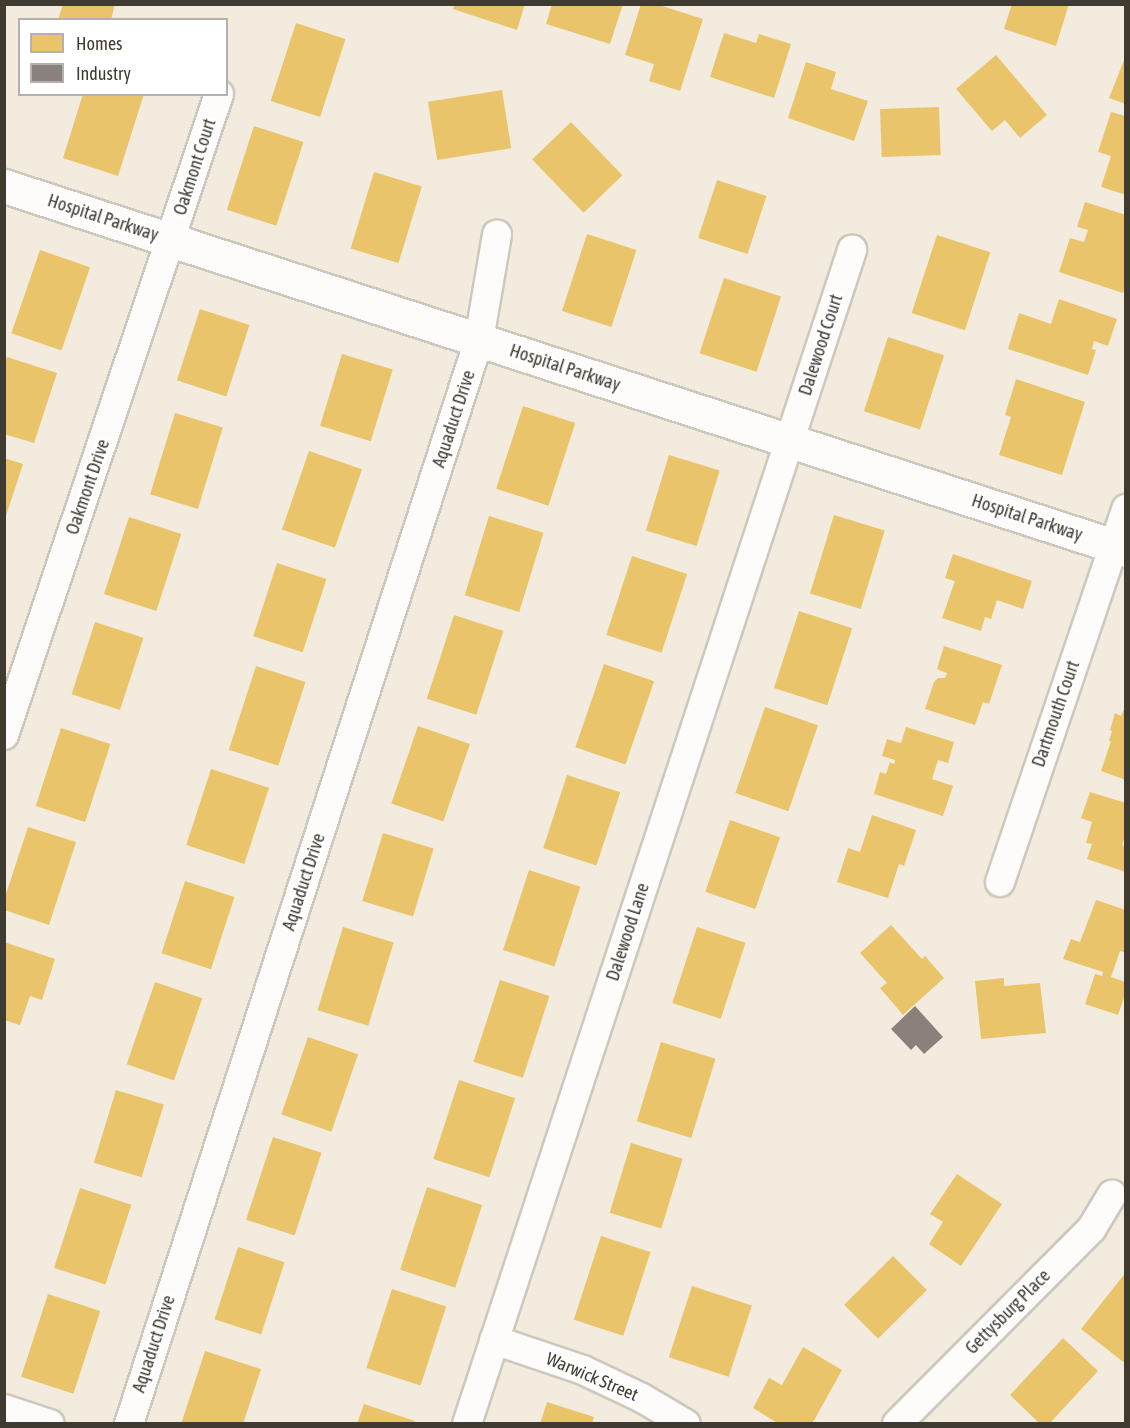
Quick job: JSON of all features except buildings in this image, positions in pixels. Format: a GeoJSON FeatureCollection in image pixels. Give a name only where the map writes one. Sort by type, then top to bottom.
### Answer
{"type":"FeatureCollection","features":[{"type":"Feature","properties":{"kind":"street","name":"Oakmont Court"},"geometry":{"type":"LineString","coordinates":[[172,240],[218,96]]}},
{"type":"Feature","properties":{"kind":"street","name":"Hospital Parkway"},"geometry":{"type":"LineString","coordinates":[[4,186],[1119,548]]}},
{"type":"Feature","properties":{"kind":"street","name":"Aquaduct Drive"},"geometry":{"type":"LineString","coordinates":[[129,1424],[479,340],[497,235]]}},
{"type":"Feature","properties":{"kind":"street","name":"Oakmont Drive"},"geometry":{"type":"LineString","coordinates":[[4,735],[172,240]]}},
{"type":"Feature","properties":{"kind":"street","name":"Dalewood Court"},"geometry":{"type":"LineString","coordinates":[[789,441],[852,250]]}},
{"type":"Feature","properties":{"kind":"street","name":"Dalewood Lane"},"geometry":{"type":"LineString","coordinates":[[467,1424],[789,441]]}},
{"type":"Feature","properties":{"kind":"street","name":"Dartmouth Court"},"geometry":{"type":"LineString","coordinates":[[1000,882],[1119,548],[1125,509]]}},
{"type":"Feature","properties":{"kind":"street","name":"Gettysburg Place"},"geometry":{"type":"LineString","coordinates":[[897,1424],[1092,1228],[1112,1195]]}},
{"type":"Feature","properties":{"kind":"street","name":"Warwick Street"},"geometry":{"type":"LineString","coordinates":[[494,1340],[583,1370],[642,1398],[686,1424]]}},
{"type":"Feature","properties":{"kind":"street"},"geometry":{"type":"LineString","coordinates":[[4,1409],[50,1424]]}}]}
